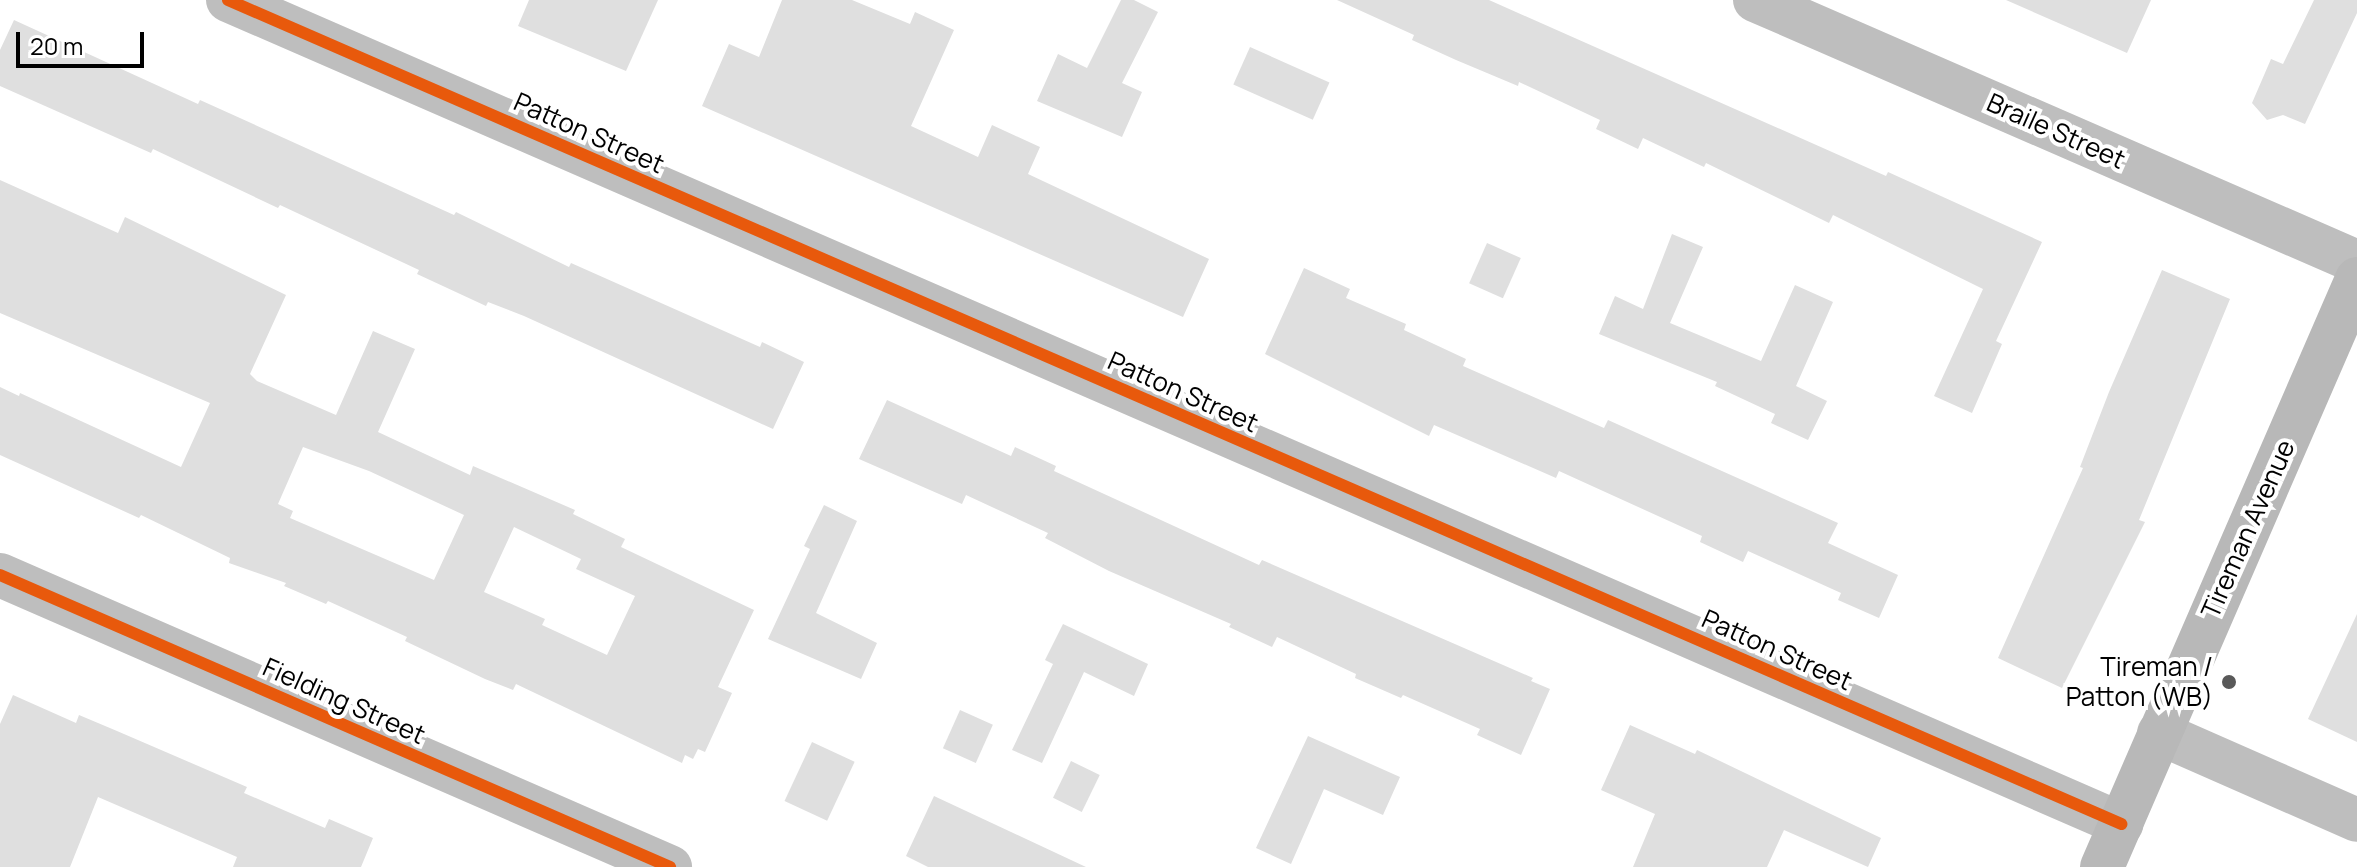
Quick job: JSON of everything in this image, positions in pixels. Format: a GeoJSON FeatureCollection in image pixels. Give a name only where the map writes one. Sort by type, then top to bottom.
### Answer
{"type":"FeatureCollection","features":[{"type":"Feature","properties":{"kind":"street","name":"Patton Street"},"geometry":{"type":"LineString","coordinates":[[228,0],[2121,824]]}},
{"type":"Feature","properties":{"kind":"street","name":"Braile Street"},"geometry":{"type":"LineString","coordinates":[[1755,0],[2357,262]]}},
{"type":"Feature","properties":{"kind":"street","name":"Tireman Avenue"},"geometry":{"type":"LineString","coordinates":[[2102,867],[2357,279]]}},
{"type":"Feature","properties":{"kind":"street","name":"Fielding Street"},"geometry":{"type":"LineString","coordinates":[[0,575],[670,867]]}},
{"type":"Feature","properties":{"kind":"street"},"geometry":{"type":"LineString","coordinates":[[2159,733],[2357,820]]}},
{"type":"Feature","properties":{"kind":"building"},"geometry":{"type":"Polygon","coordinates":[[[529,0],[658,0],[626,71],[518,26],[529,0]]]}},
{"type":"Feature","properties":{"kind":"building"},"geometry":{"type":"Polygon","coordinates":[[[782,0],[852,0],[910,24],[915,12],[954,30],[911,126],[978,157],[992,125],[1040,147],[1028,174],[1209,259],[1183,317],[702,106],[729,44],[759,57],[782,0]]]}},
{"type":"Feature","properties":{"kind":"building"},"geometry":{"type":"Polygon","coordinates":[[[1121,0],[1134,0],[1158,12],[1122,83],[1142,92],[1122,137],[1037,101],[1058,54],[1087,68],[1121,0]]]}},
{"type":"Feature","properties":{"kind":"building"},"geometry":{"type":"Polygon","coordinates":[[[1337,0],[1489,0],[2042,242],[1996,341],[2002,344],[1972,413],[1934,396],[1983,289],[1833,215],[1829,223],[1706,163],[1704,167],[1643,138],[1638,149],[1596,129],[1600,120],[1519,82],[1518,86],[1412,40],[1414,35],[1337,0]]]}},
{"type":"Feature","properties":{"kind":"building"},"geometry":{"type":"Polygon","coordinates":[[[2006,0],[2151,0],[2127,53],[2006,0]]]}},
{"type":"Feature","properties":{"kind":"building"},"geometry":{"type":"Polygon","coordinates":[[[2314,0],[2357,0],[2357,13],[2305,124],[2283,115],[2267,120],[2252,103],[2271,59],[2283,64],[2314,0]]]}},
{"type":"Feature","properties":{"kind":"building"},"geometry":{"type":"Polygon","coordinates":[[[14,20],[198,104],[200,100],[454,215],[456,212],[569,267],[571,263],[760,347],[762,342],[804,362],[773,429],[524,316],[488,302],[486,306],[417,274],[419,270],[280,205],[278,208],[153,149],[151,153],[0,86],[0,50],[14,20]]]}},
{"type":"Feature","properties":{"kind":"building"},"geometry":{"type":"Polygon","coordinates":[[[1250,47],[1329,82],[1313,120],[1233,84],[1250,47]]]}},
{"type":"Feature","properties":{"kind":"building"},"geometry":{"type":"Polygon","coordinates":[[[0,180],[118,233],[125,217],[286,295],[250,374],[257,381],[336,415],[373,331],[415,349],[378,432],[470,475],[473,466],[575,510],[573,514],[625,539],[621,547],[754,610],[718,687],[732,693],[705,752],[698,749],[693,759],[685,755],[682,763],[516,684],[513,690],[485,679],[405,641],[407,637],[328,601],[326,604],[284,586],[286,583],[229,563],[230,558],[141,515],[139,518],[0,455],[0,387],[19,396],[20,393],[181,467],[210,403],[0,313],[0,180]],[[303,447],[278,504],[293,511],[290,518],[434,580],[464,515],[369,471],[303,447]],[[514,527],[484,592],[545,619],[542,625],[607,655],[635,596],[576,569],[581,559],[514,527]]]}},
{"type":"Feature","properties":{"kind":"building"},"geometry":{"type":"Polygon","coordinates":[[[1672,234],[1703,247],[1670,323],[1761,361],[1795,285],[1833,302],[1796,386],[1827,401],[1808,440],[1771,423],[1775,414],[1715,386],[1717,382],[1599,334],[1615,296],[1643,309],[1672,234]]]}},
{"type":"Feature","properties":{"kind":"building"},"geometry":{"type":"Polygon","coordinates":[[[1487,243],[1521,258],[1503,298],[1469,283],[1487,243]]]}},
{"type":"Feature","properties":{"kind":"building"},"geometry":{"type":"Polygon","coordinates":[[[1304,268],[1350,289],[1346,298],[1406,324],[1404,330],[1466,359],[1463,366],[1604,428],[1608,420],[1838,523],[1828,543],[1898,575],[1879,618],[1838,600],[1841,593],[1748,551],[1743,562],[1700,542],[1702,536],[1559,471],[1556,478],[1434,425],[1429,436],[1265,354],[1304,268]]]}},
{"type":"Feature","properties":{"kind":"building"},"geometry":{"type":"Polygon","coordinates":[[[2162,270],[2230,299],[2139,520],[2145,522],[2062,688],[1998,658],[2083,468],[2080,467],[2109,392],[2162,270]]]}},
{"type":"Feature","properties":{"kind":"building"},"geometry":{"type":"Polygon","coordinates":[[[887,400],[1011,456],[1015,447],[1056,466],[1054,471],[1259,565],[1262,560],[1533,678],[1531,681],[1550,689],[1521,755],[1477,735],[1480,729],[1355,678],[1356,674],[1277,637],[1272,647],[1229,627],[1231,624],[1109,571],[1045,538],[1048,533],[966,495],[962,504],[859,459],[887,400]]]}},
{"type":"Feature","properties":{"kind":"building"},"geometry":{"type":"Polygon","coordinates":[[[824,505],[857,521],[816,613],[877,643],[861,679],[768,639],[810,549],[804,546],[824,505]]]}},
{"type":"Feature","properties":{"kind":"building"},"geometry":{"type":"Polygon","coordinates":[[[2357,614],[2357,742],[2308,719],[2357,614]]]}},
{"type":"Feature","properties":{"kind":"building"},"geometry":{"type":"Polygon","coordinates":[[[1063,624],[1148,664],[1134,696],[1084,672],[1042,763],[1012,750],[1053,664],[1045,660],[1063,624]]]}},
{"type":"Feature","properties":{"kind":"building"},"geometry":{"type":"Polygon","coordinates":[[[13,695],[76,723],[79,715],[117,731],[247,787],[244,793],[325,828],[329,819],[373,838],[361,867],[233,867],[237,857],[98,797],[70,867],[0,867],[0,724],[13,695]]]}},
{"type":"Feature","properties":{"kind":"building"},"geometry":{"type":"Polygon","coordinates":[[[960,710],[993,725],[976,763],[943,748],[960,710]]]}},
{"type":"Feature","properties":{"kind":"building"},"geometry":{"type":"Polygon","coordinates":[[[1630,725],[1695,754],[1697,750],[1881,838],[1868,867],[1784,830],[1767,867],[1633,867],[1655,814],[1601,790],[1630,725]]]}},
{"type":"Feature","properties":{"kind":"building"},"geometry":{"type":"Polygon","coordinates":[[[1308,736],[1400,777],[1383,815],[1324,789],[1291,864],[1256,848],[1308,736]]]}},
{"type":"Feature","properties":{"kind":"building"},"geometry":{"type":"Polygon","coordinates":[[[812,742],[855,762],[827,821],[785,801],[812,742]]]}},
{"type":"Feature","properties":{"kind":"building"},"geometry":{"type":"Polygon","coordinates":[[[1071,761],[1100,775],[1082,812],[1053,798],[1071,761]]]}},
{"type":"Feature","properties":{"kind":"building"},"geometry":{"type":"Polygon","coordinates":[[[934,796],[1086,867],[928,867],[906,856],[934,796]]]}},
{"type":"Feature","properties":{"kind":"cycle path"},"geometry":{"type":"LineString","coordinates":[[228,0],[2121,824]]}},
{"type":"Feature","properties":{"kind":"cycle path"},"geometry":{"type":"LineString","coordinates":[[0,575],[670,867]]}},
{"type":"Feature","properties":{"kind":"place","name":"Tireman / Patton (WB)"},"geometry":{"type":"Point","coordinates":[2229,682]}}]}
